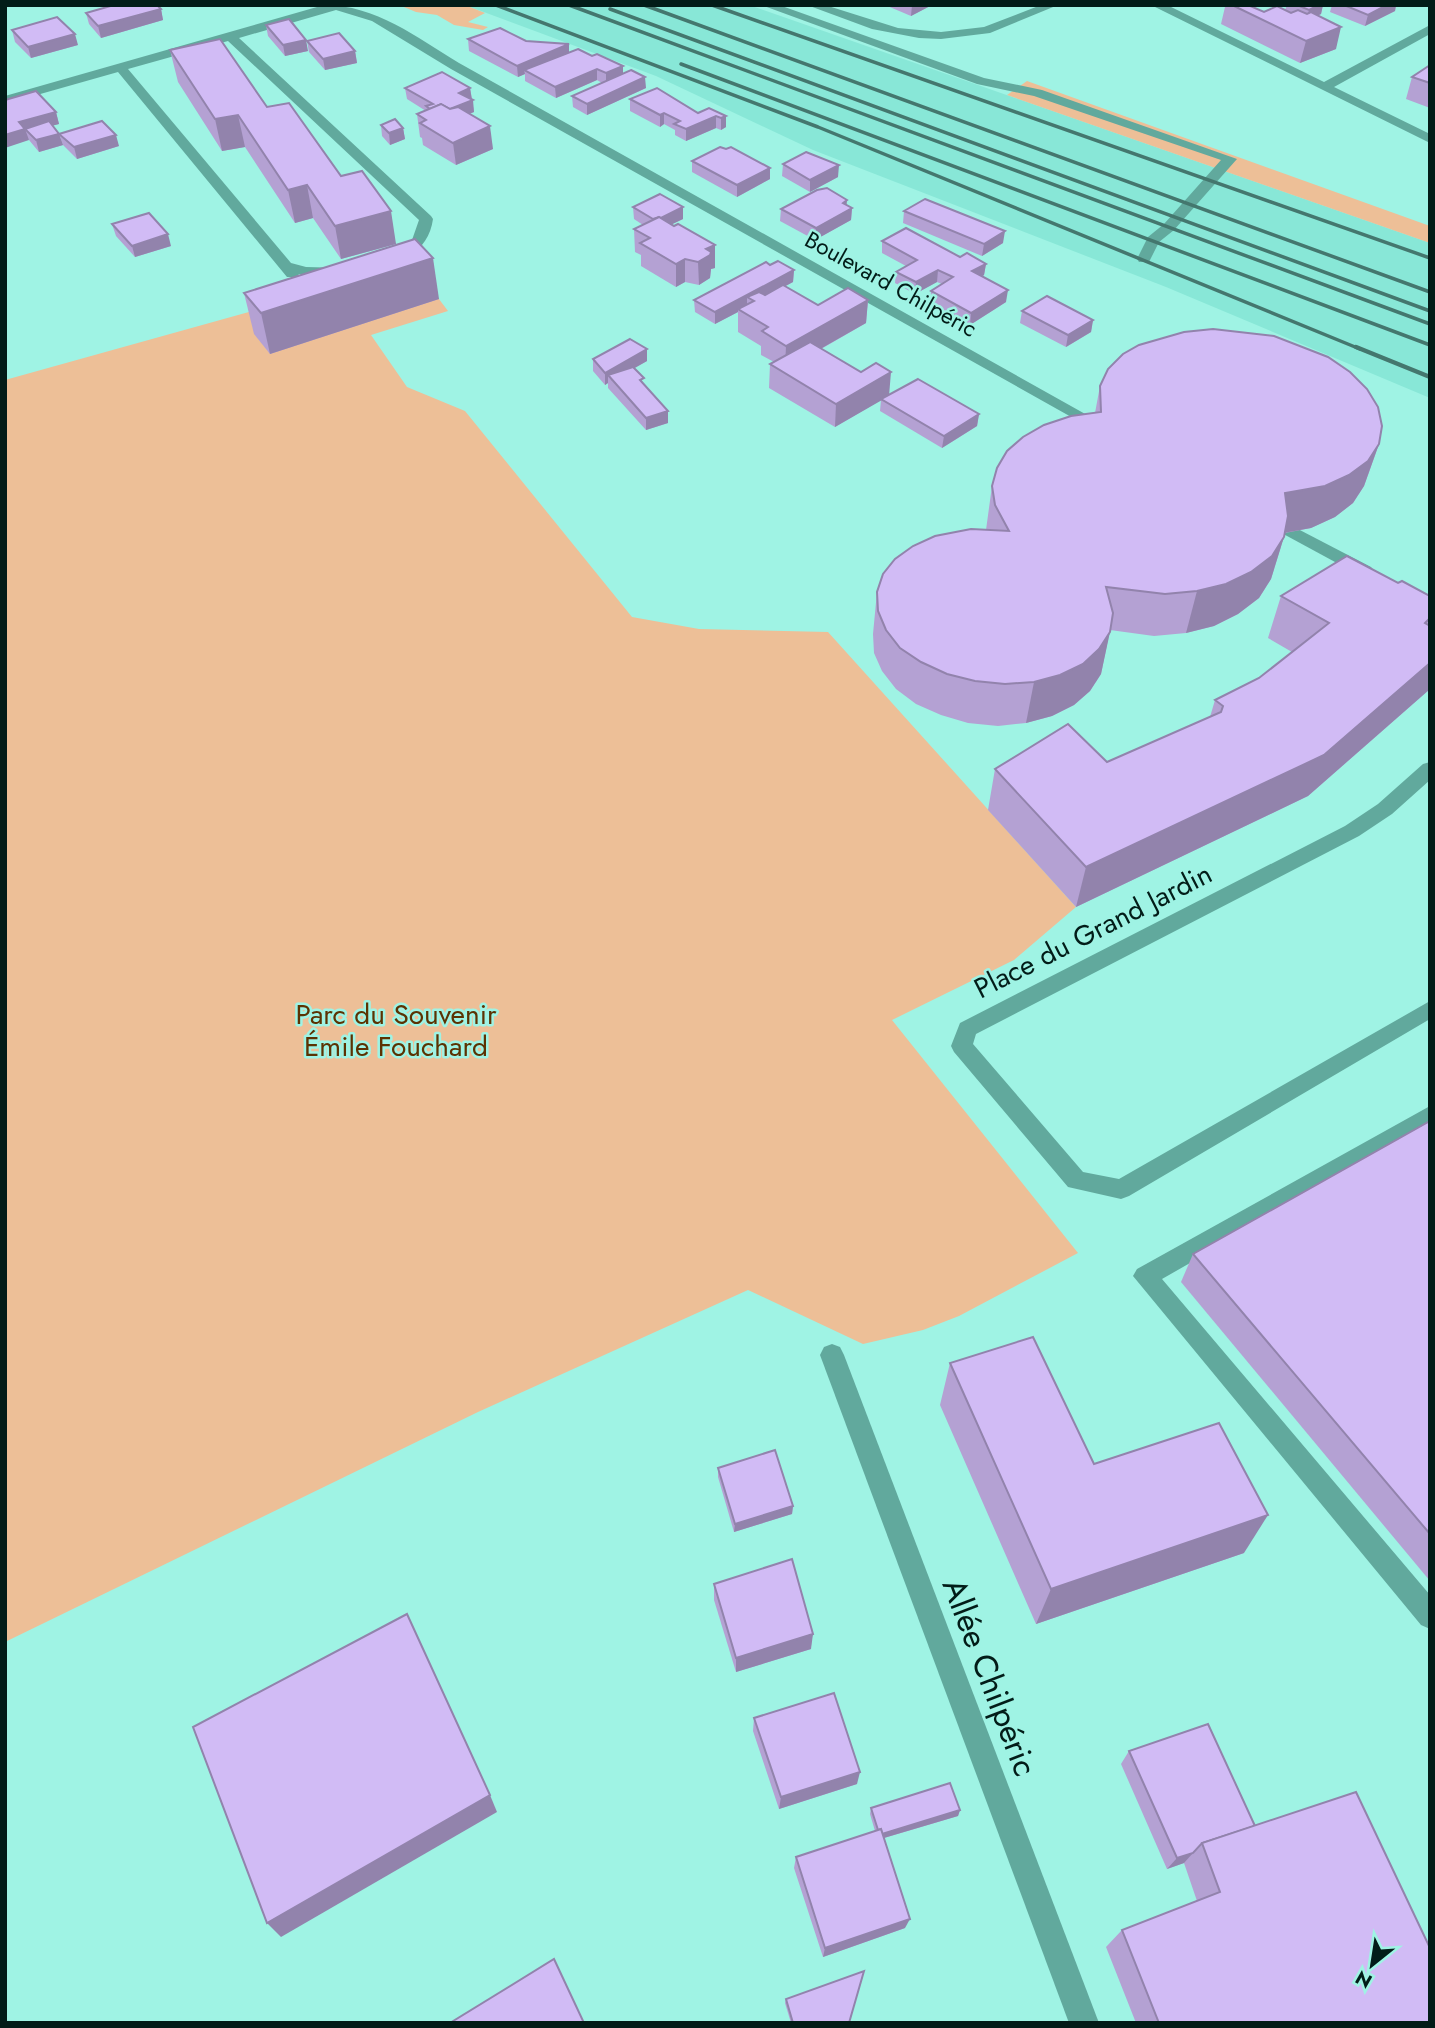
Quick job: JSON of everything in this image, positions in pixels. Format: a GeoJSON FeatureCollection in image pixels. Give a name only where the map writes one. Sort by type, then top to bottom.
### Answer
{"type":"FeatureCollection","features":[{"type":"Feature","properties":{"kind":"street"},"geometry":{"type":"LineString","coordinates":[[767,5],[981,81],[1037,93],[1230,159],[1169,227],[1153,240],[1144,259]]}},
{"type":"Feature","properties":{"kind":"street"},"geometry":{"type":"LineString","coordinates":[[813,5],[877,28],[911,35],[954,36],[1000,26],[1052,5]]}},
{"type":"Feature","properties":{"kind":"street"},"geometry":{"type":"LineString","coordinates":[[1157,5],[1430,139]]}},
{"type":"Feature","properties":{"kind":"street"},"geometry":{"type":"LineString","coordinates":[[5,100],[333,6]]}},
{"type":"Feature","properties":{"kind":"street","name":"Boulevard Chilpéric"},"geometry":{"type":"LineString","coordinates":[[333,6],[388,24],[455,66],[1115,435]]}},
{"type":"Feature","properties":{"kind":"street"},"geometry":{"type":"LineString","coordinates":[[1324,88],[1430,29]]}},
{"type":"Feature","properties":{"kind":"street"},"geometry":{"type":"LineString","coordinates":[[229,35],[426,219],[424,235],[410,251],[378,265]]}},
{"type":"Feature","properties":{"kind":"street"},"geometry":{"type":"LineString","coordinates":[[120,66],[300,283]]}},
{"type":"Feature","properties":{"kind":"street"},"geometry":{"type":"LineString","coordinates":[[284,266],[334,272],[356,269]]}},
{"type":"Feature","properties":{"kind":"street"},"geometry":{"type":"LineString","coordinates":[[1250,509],[1376,578]]}},
{"type":"Feature","properties":{"kind":"street","name":"Place du Grand Jardin"},"geometry":{"type":"LineString","coordinates":[[1430,769],[1385,810],[1353,831],[967,1028],[962,1046],[1076,1180],[1121,1189],[1206,1143],[1318,1073],[1430,1009]]}},
{"type":"Feature","properties":{"kind":"street"},"geometry":{"type":"LineString","coordinates":[[1430,1115],[1146,1276],[1430,1616]]}},
{"type":"Feature","properties":{"kind":"street","name":"Allée Chilpéric"},"geometry":{"type":"LineString","coordinates":[[831,1355],[1084,2023]]}},
{"type":"Feature","properties":{"kind":"shaded area"},"geometry":{"type":"Polygon","coordinates":[[[465,5],[749,5],[1430,243],[1430,398],[1166,287],[813,150],[656,76],[465,5]]]}},
{"type":"Feature","properties":{"kind":"green space"},"geometry":{"type":"Polygon","coordinates":[[[399,5],[465,5],[485,13],[468,22],[488,27],[483,30],[454,25],[437,15],[416,12],[399,5]]]}},
{"type":"Feature","properties":{"kind":"green space"},"geometry":{"type":"Polygon","coordinates":[[[1027,81],[1430,226],[1430,243],[1007,95],[1027,81]]]}},
{"type":"Feature","properties":{"kind":"green space","name":"Parc du Souvenir Émile Fouchard"},"geometry":{"type":"Polygon","coordinates":[[[414,266],[448,311],[371,335],[407,387],[465,411],[632,617],[699,629],[828,632],[1076,907],[1014,960],[892,1020],[1078,1253],[959,1316],[923,1330],[863,1344],[748,1290],[478,1412],[5,1642],[5,380],[414,266]]]}},
{"type":"Feature","properties":{"kind":"building"},"geometry":{"type":"Polygon","coordinates":[[[114,5],[157,5],[161,9],[98,26],[86,13],[114,5]]]}},
{"type":"Feature","properties":{"kind":"building"},"geometry":{"type":"Polygon","coordinates":[[[1232,5],[1248,5],[1264,12],[1277,6],[1291,13],[1298,10],[1307,14],[1311,12],[1341,27],[1306,41],[1232,5]]]}},
{"type":"Feature","properties":{"kind":"building"},"geometry":{"type":"Polygon","coordinates":[[[1297,5],[1319,5],[1309,10],[1297,5]]]}},
{"type":"Feature","properties":{"kind":"building"},"geometry":{"type":"Polygon","coordinates":[[[1344,5],[1387,5],[1368,15],[1344,5]]]}},
{"type":"Feature","properties":{"kind":"building"},"geometry":{"type":"Polygon","coordinates":[[[57,17],[75,34],[28,47],[12,30],[57,17]]]}},
{"type":"Feature","properties":{"kind":"building"},"geometry":{"type":"Polygon","coordinates":[[[289,19],[306,40],[283,45],[266,25],[289,19]]]}},
{"type":"Feature","properties":{"kind":"building"},"geometry":{"type":"Polygon","coordinates":[[[500,28],[526,41],[569,44],[517,66],[468,39],[500,28]]]}},
{"type":"Feature","properties":{"kind":"building"},"geometry":{"type":"Polygon","coordinates":[[[339,33],[355,51],[323,59],[307,41],[339,33]]]}},
{"type":"Feature","properties":{"kind":"building"},"geometry":{"type":"Polygon","coordinates":[[[220,39],[267,107],[289,103],[341,176],[362,171],[391,211],[335,226],[307,185],[288,190],[238,115],[215,119],[170,50],[220,39]]]}},
{"type":"Feature","properties":{"kind":"building"},"geometry":{"type":"Polygon","coordinates":[[[578,49],[623,66],[606,73],[597,69],[555,87],[524,70],[578,49]]]}},
{"type":"Feature","properties":{"kind":"building"},"geometry":{"type":"Polygon","coordinates":[[[1430,65],[1430,83],[1412,77],[1430,65]]]}},
{"type":"Feature","properties":{"kind":"building"},"geometry":{"type":"Polygon","coordinates":[[[631,70],[645,77],[587,104],[572,96],[631,70]]]}},
{"type":"Feature","properties":{"kind":"building"},"geometry":{"type":"Polygon","coordinates":[[[442,72],[470,88],[459,93],[473,100],[450,109],[441,104],[430,109],[426,106],[433,104],[405,88],[442,72]]]}},
{"type":"Feature","properties":{"kind":"building"},"geometry":{"type":"Polygon","coordinates":[[[657,88],[698,113],[709,108],[726,116],[716,116],[686,129],[674,124],[680,121],[664,113],[660,115],[630,99],[657,88]]]}},
{"type":"Feature","properties":{"kind":"building"},"geometry":{"type":"Polygon","coordinates":[[[36,91],[56,112],[19,122],[25,129],[5,135],[5,100],[36,91]]]}},
{"type":"Feature","properties":{"kind":"building"},"geometry":{"type":"Polygon","coordinates":[[[441,104],[450,109],[458,107],[490,126],[453,143],[420,123],[426,120],[417,114],[441,104]]]}},
{"type":"Feature","properties":{"kind":"building"},"geometry":{"type":"Polygon","coordinates":[[[395,119],[403,128],[389,133],[381,125],[395,119]]]}},
{"type":"Feature","properties":{"kind":"building"},"geometry":{"type":"Polygon","coordinates":[[[49,121],[59,134],[36,140],[25,129],[49,121]]]}},
{"type":"Feature","properties":{"kind":"building"},"geometry":{"type":"Polygon","coordinates":[[[102,121],[116,135],[74,147],[59,134],[102,121]]]}},
{"type":"Feature","properties":{"kind":"building"},"geometry":{"type":"Polygon","coordinates":[[[720,147],[731,147],[770,168],[737,185],[692,161],[720,147]]]}},
{"type":"Feature","properties":{"kind":"building"},"geometry":{"type":"Polygon","coordinates":[[[806,152],[839,165],[810,180],[783,164],[806,152]]]}},
{"type":"Feature","properties":{"kind":"building"},"geometry":{"type":"Polygon","coordinates":[[[827,188],[847,200],[843,203],[852,208],[816,228],[781,209],[817,190],[827,188]]]}},
{"type":"Feature","properties":{"kind":"building"},"geometry":{"type":"Polygon","coordinates":[[[660,194],[683,207],[653,219],[633,207],[660,194]]]}},
{"type":"Feature","properties":{"kind":"building"},"geometry":{"type":"Polygon","coordinates":[[[925,199],[1005,231],[984,244],[904,211],[925,199]]]}},
{"type":"Feature","properties":{"kind":"building"},"geometry":{"type":"Polygon","coordinates":[[[149,213],[168,234],[132,246],[112,224],[149,213]]]}},
{"type":"Feature","properties":{"kind":"building"},"geometry":{"type":"Polygon","coordinates":[[[659,217],[674,226],[678,224],[715,245],[706,249],[711,252],[710,255],[698,262],[685,259],[676,264],[640,243],[650,238],[634,229],[659,217]]]}},
{"type":"Feature","properties":{"kind":"building"},"geometry":{"type":"Polygon","coordinates":[[[906,228],[960,257],[967,253],[986,264],[972,271],[1008,290],[971,313],[931,291],[953,277],[938,270],[916,282],[896,272],[917,260],[882,241],[906,228]]]}},
{"type":"Feature","properties":{"kind":"building"},"geometry":{"type":"Polygon","coordinates":[[[415,239],[433,258],[261,313],[244,293],[415,239]]]}},
{"type":"Feature","properties":{"kind":"building"},"geometry":{"type":"Polygon","coordinates":[[[778,261],[794,270],[715,312],[694,300],[766,262],[770,265],[778,261]]]}},
{"type":"Feature","properties":{"kind":"building"},"geometry":{"type":"Polygon","coordinates":[[[783,285],[818,305],[848,288],[868,300],[786,346],[762,331],[768,327],[738,309],[754,301],[747,297],[759,292],[765,295],[783,285]]]}},
{"type":"Feature","properties":{"kind":"building"},"geometry":{"type":"Polygon","coordinates":[[[1047,296],[1093,320],[1068,335],[1022,311],[1047,296]]]}},
{"type":"Feature","properties":{"kind":"building"},"geometry":{"type":"Polygon","coordinates":[[[1213,329],[1274,336],[1328,357],[1350,372],[1367,389],[1378,407],[1382,426],[1379,444],[1368,461],[1349,475],[1325,486],[1285,493],[1288,516],[1284,537],[1272,556],[1251,572],[1226,584],[1197,591],[1165,594],[1106,587],[1113,613],[1110,632],[1099,649],[1083,664],[1060,675],[1034,682],[1005,684],[975,681],[947,674],[900,648],[886,630],[878,611],[877,592],[883,574],[895,559],[913,546],[935,536],[971,529],[1009,531],[995,505],[992,486],[997,468],[1007,451],[1023,437],[1044,425],[1071,416],[1101,412],[1100,386],[1108,369],[1123,354],[1139,345],[1184,332],[1213,329]]]}},
{"type":"Feature","properties":{"kind":"building"},"geometry":{"type":"Polygon","coordinates":[[[630,339],[647,349],[605,373],[593,359],[630,339]]]}},
{"type":"Feature","properties":{"kind":"building"},"geometry":{"type":"Polygon","coordinates":[[[810,342],[861,372],[876,363],[891,372],[836,404],[770,364],[810,342]]]}},
{"type":"Feature","properties":{"kind":"building"},"geometry":{"type":"Polygon","coordinates":[[[633,367],[644,378],[640,380],[668,411],[646,418],[608,375],[633,367]]]}},
{"type":"Feature","properties":{"kind":"building"},"geometry":{"type":"Polygon","coordinates":[[[918,379],[979,414],[944,436],[881,399],[918,379]]]}},
{"type":"Feature","properties":{"kind":"building"},"geometry":{"type":"Polygon","coordinates":[[[1347,556],[1398,583],[1402,581],[1430,596],[1430,618],[1425,623],[1430,626],[1430,663],[1324,755],[1086,867],[995,769],[1068,724],[1107,762],[1221,712],[1223,706],[1215,700],[1259,678],[1329,623],[1281,596],[1347,556]]]}},
{"type":"Feature","properties":{"kind":"building"},"geometry":{"type":"Polygon","coordinates":[[[1430,1121],[1430,1534],[1193,1254],[1430,1121]]]}},
{"type":"Feature","properties":{"kind":"building"},"geometry":{"type":"Polygon","coordinates":[[[1033,1337],[1094,1464],[1219,1423],[1268,1515],[1051,1589],[950,1363],[1033,1337]]]}},
{"type":"Feature","properties":{"kind":"building"},"geometry":{"type":"Polygon","coordinates":[[[775,1450],[793,1506],[735,1524],[718,1468],[775,1450]]]}},
{"type":"Feature","properties":{"kind":"building"},"geometry":{"type":"Polygon","coordinates":[[[792,1559],[813,1634],[736,1658],[714,1584],[792,1559]]]}},
{"type":"Feature","properties":{"kind":"building"},"geometry":{"type":"Polygon","coordinates":[[[407,1614],[490,1795],[267,1923],[193,1727],[407,1614]]]}},
{"type":"Feature","properties":{"kind":"building"},"geometry":{"type":"Polygon","coordinates":[[[834,1693],[860,1772],[781,1797],[754,1718],[834,1693]]]}},
{"type":"Feature","properties":{"kind":"building"},"geometry":{"type":"Polygon","coordinates":[[[1208,1724],[1255,1826],[1202,1843],[1193,1853],[1177,1858],[1129,1751],[1208,1724]]]}},
{"type":"Feature","properties":{"kind":"building"},"geometry":{"type":"Polygon","coordinates":[[[950,1783],[960,1810],[882,1834],[881,1829],[878,1830],[871,1808],[950,1783]]]}},
{"type":"Feature","properties":{"kind":"building"},"geometry":{"type":"Polygon","coordinates":[[[1356,1792],[1430,1948],[1430,2023],[1159,2023],[1122,1930],[1220,1892],[1202,1843],[1356,1792]]]}},
{"type":"Feature","properties":{"kind":"building"},"geometry":{"type":"Polygon","coordinates":[[[881,1829],[910,1919],[825,1948],[796,1857],[881,1829]]]}},
{"type":"Feature","properties":{"kind":"building"},"geometry":{"type":"Polygon","coordinates":[[[554,1959],[584,2023],[450,2023],[554,1959]]]}},
{"type":"Feature","properties":{"kind":"building"},"geometry":{"type":"Polygon","coordinates":[[[864,1971],[849,2023],[793,2023],[786,1999],[864,1971]]]}},
{"type":"Feature","properties":{"kind":"railway"},"geometry":{"type":"LineString","coordinates":[[496,5],[818,127],[1360,349]]}},
{"type":"Feature","properties":{"kind":"railway"},"geometry":{"type":"LineString","coordinates":[[569,5],[1430,324]]}},
{"type":"Feature","properties":{"kind":"railway"},"geometry":{"type":"LineString","coordinates":[[644,5],[1430,292]]}},
{"type":"Feature","properties":{"kind":"railway"},"geometry":{"type":"LineString","coordinates":[[712,5],[1430,258]]}},
{"type":"Feature","properties":{"kind":"railway"},"geometry":{"type":"LineString","coordinates":[[610,9],[1430,311]]}},
{"type":"Feature","properties":{"kind":"railway"},"geometry":{"type":"LineString","coordinates":[[681,64],[1430,345]]}},
{"type":"Feature","properties":{"kind":"railway"},"geometry":{"type":"LineString","coordinates":[[1356,347],[1430,377]]}}]}
